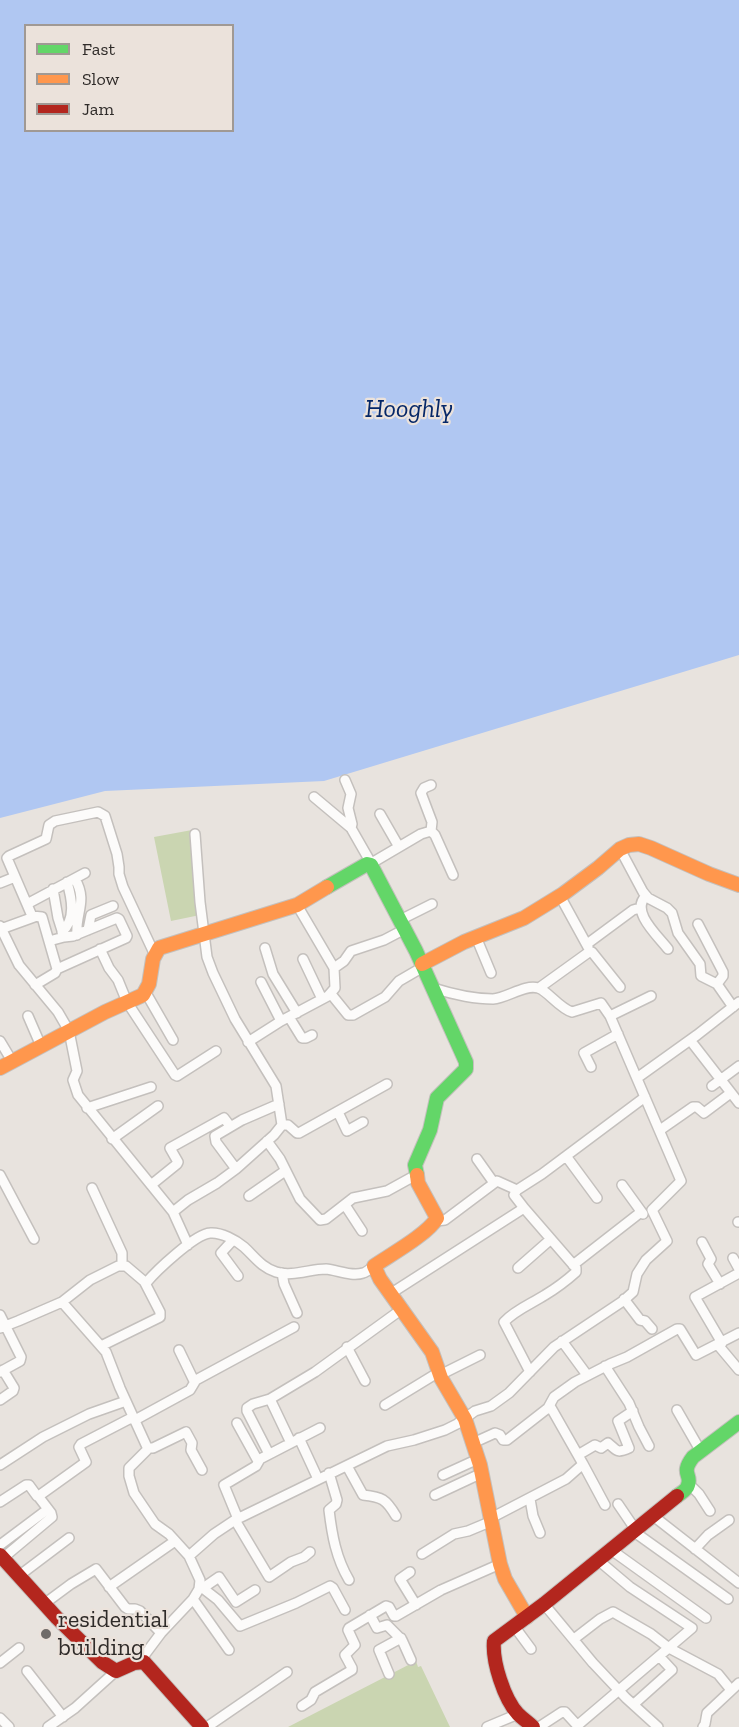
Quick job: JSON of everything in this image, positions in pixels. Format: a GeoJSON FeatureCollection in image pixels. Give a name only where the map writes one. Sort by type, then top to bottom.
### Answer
{"type":"FeatureCollection","features":[{"type":"Feature","properties":{"kind":"street"},"geometry":{"type":"LineString","coordinates":[[345,780],[351,794],[348,808],[351,828]]}},
{"type":"Feature","properties":{"kind":"street"},"geometry":{"type":"LineString","coordinates":[[431,785],[424,788],[421,793],[432,822],[431,831]]}},
{"type":"Feature","properties":{"kind":"street"},"geometry":{"type":"LineString","coordinates":[[314,797],[351,828],[422,965],[466,1062],[466,1069],[437,1098],[430,1130],[415,1161],[418,1182],[437,1218],[436,1221]]}},
{"type":"Feature","properties":{"kind":"street"},"geometry":{"type":"LineString","coordinates":[[0,1041],[6,1065],[146,993],[154,953],[123,887],[117,854],[103,814],[98,812],[52,822],[46,838],[8,857]]}},
{"type":"Feature","properties":{"kind":"street"},"geometry":{"type":"LineString","coordinates":[[380,814],[399,847]]}},
{"type":"Feature","properties":{"kind":"street"},"geometry":{"type":"LineString","coordinates":[[154,953],[161,948],[297,905],[421,834],[431,831]]}},
{"type":"Feature","properties":{"kind":"street"},"geometry":{"type":"LineString","coordinates":[[431,831],[453,875]]}},
{"type":"Feature","properties":{"kind":"street"},"geometry":{"type":"LineString","coordinates":[[195,834],[207,957],[235,1019],[273,1080],[279,1095],[282,1125]]}},
{"type":"Feature","properties":{"kind":"street"},"geometry":{"type":"LineString","coordinates":[[303,959],[326,997],[348,1015],[353,1015],[385,997],[399,981],[422,965],[476,937],[524,918],[560,896],[620,849],[629,845],[639,844],[739,885]]}},
{"type":"Feature","properties":{"kind":"street"},"geometry":{"type":"LineString","coordinates":[[1,849],[8,857],[7,860],[34,917]]}},
{"type":"Feature","properties":{"kind":"street"},"geometry":{"type":"LineString","coordinates":[[620,849],[646,896],[670,911],[678,933],[700,964],[701,976],[717,984],[737,1006],[637,1078]]}},
{"type":"Feature","properties":{"kind":"street"},"geometry":{"type":"LineString","coordinates":[[27,904],[85,873]]}},
{"type":"Feature","properties":{"kind":"street"},"geometry":{"type":"LineString","coordinates":[[0,884],[15,877]]}},
{"type":"Feature","properties":{"kind":"street"},"geometry":{"type":"LineString","coordinates":[[49,941],[63,934],[69,923],[72,908],[71,881]]}},
{"type":"Feature","properties":{"kind":"street"},"geometry":{"type":"LineString","coordinates":[[71,881],[80,889],[77,935]]}},
{"type":"Feature","properties":{"kind":"street"},"geometry":{"type":"LineString","coordinates":[[35,985],[55,973],[57,969],[127,937],[117,918],[77,935],[70,937],[63,934],[53,889]]}},
{"type":"Feature","properties":{"kind":"street"},"geometry":{"type":"LineString","coordinates":[[560,896],[588,948],[620,987]]}},
{"type":"Feature","properties":{"kind":"street"},"geometry":{"type":"LineString","coordinates":[[646,896],[640,908],[642,916],[668,949]]}},
{"type":"Feature","properties":{"kind":"street"},"geometry":{"type":"LineString","coordinates":[[334,969],[351,951],[384,940],[432,904]]}},
{"type":"Feature","properties":{"kind":"street"},"geometry":{"type":"LineString","coordinates":[[248,1042],[326,997],[335,986],[334,969],[297,905]]}},
{"type":"Feature","properties":{"kind":"street"},"geometry":{"type":"LineString","coordinates":[[88,930],[91,915],[113,906]]}},
{"type":"Feature","properties":{"kind":"street"},"geometry":{"type":"LineString","coordinates":[[539,988],[633,910],[640,908]]}},
{"type":"Feature","properties":{"kind":"street"},"geometry":{"type":"LineString","coordinates":[[57,969],[42,916],[1,927],[19,965],[58,1012],[69,1031],[77,1071],[73,1080],[78,1095],[172,1212],[188,1245]]}},
{"type":"Feature","properties":{"kind":"street"},"geometry":{"type":"LineString","coordinates":[[698,924],[723,972],[717,984]]}},
{"type":"Feature","properties":{"kind":"street"},"geometry":{"type":"LineString","coordinates":[[476,937],[491,973]]}},
{"type":"Feature","properties":{"kind":"street"},"geometry":{"type":"LineString","coordinates":[[265,948],[289,1017]]}},
{"type":"Feature","properties":{"kind":"street"},"geometry":{"type":"LineString","coordinates":[[100,949],[118,980],[127,1002],[176,1076],[216,1051]]}},
{"type":"Feature","properties":{"kind":"street"},"geometry":{"type":"LineString","coordinates":[[261,982],[289,1017],[302,1038],[312,1035]]}},
{"type":"Feature","properties":{"kind":"street"},"geometry":{"type":"LineString","coordinates":[[433,988],[456,995],[495,999],[529,987],[539,988],[568,1011],[576,1012],[601,1003],[610,1016],[681,1182],[645,1216],[622,1185]]}},
{"type":"Feature","properties":{"kind":"street"},"geometry":{"type":"LineString","coordinates":[[146,993],[173,1040]]}},
{"type":"Feature","properties":{"kind":"street"},"geometry":{"type":"LineString","coordinates":[[610,1016],[651,996]]}},
{"type":"Feature","properties":{"kind":"street"},"geometry":{"type":"LineString","coordinates":[[28,1016],[41,1046]]}},
{"type":"Feature","properties":{"kind":"street"},"geometry":{"type":"LineString","coordinates":[[591,1067],[584,1053],[618,1034]]}},
{"type":"Feature","properties":{"kind":"street"},"geometry":{"type":"LineString","coordinates":[[690,1040],[739,1103]]}},
{"type":"Feature","properties":{"kind":"street"},"geometry":{"type":"LineString","coordinates":[[712,1086],[739,1066]]}},
{"type":"Feature","properties":{"kind":"street"},"geometry":{"type":"LineString","coordinates":[[172,1212],[236,1169],[282,1125],[288,1125],[298,1134],[387,1084]]}},
{"type":"Feature","properties":{"kind":"street"},"geometry":{"type":"LineString","coordinates":[[87,1108],[151,1087]]}},
{"type":"Feature","properties":{"kind":"street"},"geometry":{"type":"LineString","coordinates":[[660,1130],[693,1107],[697,1107],[704,1113],[728,1095]]}},
{"type":"Feature","properties":{"kind":"street"},"geometry":{"type":"LineString","coordinates":[[530,1372],[504,1322],[513,1313],[547,1294],[570,1277],[576,1272],[576,1268],[514,1195],[517,1190],[645,1097]]}},
{"type":"Feature","properties":{"kind":"street"},"geometry":{"type":"LineString","coordinates":[[236,1169],[214,1137],[230,1126],[279,1104]]}},
{"type":"Feature","properties":{"kind":"street"},"geometry":{"type":"LineString","coordinates":[[112,1139],[158,1106]]}},
{"type":"Feature","properties":{"kind":"street"},"geometry":{"type":"LineString","coordinates":[[338,1112],[346,1131],[363,1122]]}},
{"type":"Feature","properties":{"kind":"street"},"geometry":{"type":"LineString","coordinates":[[151,1185],[177,1164],[178,1161],[170,1148],[225,1118],[230,1126]]}},
{"type":"Feature","properties":{"kind":"street"},"geometry":{"type":"LineString","coordinates":[[267,1141],[300,1199],[318,1220],[326,1219],[358,1196],[387,1191],[416,1175]]}},
{"type":"Feature","properties":{"kind":"street"},"geometry":{"type":"LineString","coordinates":[[566,1156],[597,1198]]}},
{"type":"Feature","properties":{"kind":"street"},"geometry":{"type":"LineString","coordinates":[[477,1159],[494,1183]]}},
{"type":"Feature","properties":{"kind":"street"},"geometry":{"type":"LineString","coordinates":[[249,1196],[285,1171]]}},
{"type":"Feature","properties":{"kind":"street"},"geometry":{"type":"LineString","coordinates":[[0,1175],[34,1239]]}},
{"type":"Feature","properties":{"kind":"street"},"geometry":{"type":"LineString","coordinates":[[145,1283],[160,1267],[188,1245],[209,1233],[233,1240],[261,1265],[282,1273],[318,1269],[360,1274],[422,1233],[436,1221],[452,1216],[494,1183],[500,1182],[517,1190]]}},
{"type":"Feature","properties":{"kind":"street"},"geometry":{"type":"LineString","coordinates":[[92,1188],[122,1254],[122,1266]]}},
{"type":"Feature","properties":{"kind":"street"},"geometry":{"type":"LineString","coordinates":[[345,1205],[362,1231]]}},
{"type":"Feature","properties":{"kind":"street"},"geometry":{"type":"LineString","coordinates":[[390,1294],[524,1208]]}},
{"type":"Feature","properties":{"kind":"street"},"geometry":{"type":"LineString","coordinates":[[189,1556],[214,1534],[236,1520],[387,1446],[419,1439],[450,1427],[475,1411],[491,1406],[509,1393],[562,1341],[633,1292],[637,1274],[646,1260],[667,1241],[652,1210]]}},
{"type":"Feature","properties":{"kind":"street"},"geometry":{"type":"LineString","coordinates":[[573,1265],[641,1212]]}},
{"type":"Feature","properties":{"kind":"street"},"geometry":{"type":"LineString","coordinates":[[518,1268],[551,1239]]}},
{"type":"Feature","properties":{"kind":"street"},"geometry":{"type":"LineString","coordinates":[[233,1240],[221,1253],[238,1276]]}},
{"type":"Feature","properties":{"kind":"street"},"geometry":{"type":"LineString","coordinates":[[702,1242],[711,1259],[708,1263],[720,1284]]}},
{"type":"Feature","properties":{"kind":"street"},"geometry":{"type":"LineString","coordinates":[[733,1258],[739,1271],[695,1297],[720,1344],[739,1370]]}},
{"type":"Feature","properties":{"kind":"street"},"geometry":{"type":"LineString","coordinates":[[3,1327],[62,1302],[90,1280],[118,1266],[126,1266],[145,1283],[160,1312],[160,1317],[101,1346]]}},
{"type":"Feature","properties":{"kind":"street"},"geometry":{"type":"LineString","coordinates":[[374,1266],[390,1294],[432,1352],[440,1373],[465,1419],[480,1466],[500,1564],[505,1579],[527,1617]]}},
{"type":"Feature","properties":{"kind":"street"},"geometry":{"type":"LineString","coordinates":[[282,1273],[282,1280],[297,1313]]}},
{"type":"Feature","properties":{"kind":"street"},"geometry":{"type":"LineString","coordinates":[[624,1299],[640,1320],[645,1321],[652,1329]]}},
{"type":"Feature","properties":{"kind":"street"},"geometry":{"type":"LineString","coordinates":[[62,1302],[106,1352],[148,1448]]}},
{"type":"Feature","properties":{"kind":"street"},"geometry":{"type":"LineString","coordinates":[[269,1454],[247,1409],[253,1404],[270,1399],[315,1372],[402,1309]]}},
{"type":"Feature","properties":{"kind":"street"},"geometry":{"type":"LineString","coordinates":[[0,1315],[3,1327],[21,1357],[20,1361],[2,1371],[14,1388],[0,1400]]}},
{"type":"Feature","properties":{"kind":"street"},"geometry":{"type":"LineString","coordinates":[[38,1496],[86,1462],[79,1445],[190,1390],[194,1381],[294,1327]]}},
{"type":"Feature","properties":{"kind":"street"},"geometry":{"type":"LineString","coordinates":[[473,1443],[495,1433],[503,1440],[507,1440],[549,1406],[554,1397],[587,1375],[627,1357],[679,1328],[696,1355],[739,1333]]}},
{"type":"Feature","properties":{"kind":"street"},"geometry":{"type":"LineString","coordinates":[[562,1341],[587,1375]]}},
{"type":"Feature","properties":{"kind":"street"},"geometry":{"type":"LineString","coordinates":[[347,1347],[365,1381]]}},
{"type":"Feature","properties":{"kind":"street"},"geometry":{"type":"LineString","coordinates":[[179,1350],[194,1381]]}},
{"type":"Feature","properties":{"kind":"street"},"geometry":{"type":"LineString","coordinates":[[385,1405],[440,1373],[480,1355]]}},
{"type":"Feature","properties":{"kind":"street"},"geometry":{"type":"LineString","coordinates":[[605,1366],[633,1411],[649,1446]]}},
{"type":"Feature","properties":{"kind":"street"},"geometry":{"type":"LineString","coordinates":[[270,1399],[318,1479]]}},
{"type":"Feature","properties":{"kind":"street"},"geometry":{"type":"LineString","coordinates":[[0,1465],[43,1437],[89,1414],[126,1401]]}},
{"type":"Feature","properties":{"kind":"street"},"geometry":{"type":"LineString","coordinates":[[549,1406],[605,1505]]}},
{"type":"Feature","properties":{"kind":"street"},"geometry":{"type":"LineString","coordinates":[[677,1410],[700,1450]]}},
{"type":"Feature","properties":{"kind":"street"},"geometry":{"type":"LineString","coordinates":[[422,1554],[454,1534],[468,1531],[492,1520],[566,1479],[595,1445],[601,1448],[608,1443],[618,1451],[629,1448],[618,1421],[633,1411]]}},
{"type":"Feature","properties":{"kind":"street"},"geometry":{"type":"LineString","coordinates":[[710,1511],[689,1484],[687,1466],[691,1458],[700,1450],[739,1422]]}},
{"type":"Feature","properties":{"kind":"street"},"geometry":{"type":"LineString","coordinates":[[237,1423],[258,1461]]}},
{"type":"Feature","properties":{"kind":"street"},"geometry":{"type":"LineString","coordinates":[[310,1552],[269,1577],[236,1520],[224,1485],[255,1466],[258,1461],[269,1454],[320,1428]]}},
{"type":"Feature","properties":{"kind":"street"},"geometry":{"type":"LineString","coordinates":[[202,1470],[190,1449],[192,1443],[186,1431],[153,1448],[148,1448],[129,1468],[129,1476],[134,1492],[155,1524],[169,1534],[189,1556],[202,1587],[218,1600],[241,1626],[330,1586],[345,1610]]}},
{"type":"Feature","properties":{"kind":"street"},"geometry":{"type":"LineString","coordinates":[[348,1466],[363,1495],[375,1495],[384,1500],[396,1516]]}},
{"type":"Feature","properties":{"kind":"street"},"geometry":{"type":"LineString","coordinates":[[443,1475],[480,1466]]}},
{"type":"Feature","properties":{"kind":"street"},"geometry":{"type":"LineString","coordinates":[[435,1495],[480,1466]]}},
{"type":"Feature","properties":{"kind":"street"},"geometry":{"type":"LineString","coordinates":[[329,1473],[337,1500],[329,1510],[333,1542],[349,1580]]}},
{"type":"Feature","properties":{"kind":"street"},"geometry":{"type":"LineString","coordinates":[[533,1727],[518,1714],[497,1669],[492,1647],[494,1641],[544,1604],[687,1488],[689,1484]]}},
{"type":"Feature","properties":{"kind":"street"},"geometry":{"type":"LineString","coordinates":[[0,1502],[26,1485],[48,1509],[52,1518],[1,1553],[44,1604],[102,1662],[116,1671]]}},
{"type":"Feature","properties":{"kind":"street"},"geometry":{"type":"LineString","coordinates":[[530,1499],[533,1516],[540,1533]]}},
{"type":"Feature","properties":{"kind":"street"},"geometry":{"type":"LineString","coordinates":[[618,1503],[634,1530],[728,1599]]}},
{"type":"Feature","properties":{"kind":"street"},"geometry":{"type":"LineString","coordinates":[[652,1515],[739,1583]]}},
{"type":"Feature","properties":{"kind":"street"},"geometry":{"type":"LineString","coordinates":[[695,1549],[708,1535],[729,1520]]}},
{"type":"Feature","properties":{"kind":"street"},"geometry":{"type":"LineString","coordinates":[[20,1575],[69,1538]]}},
{"type":"Feature","properties":{"kind":"street"},"geometry":{"type":"LineString","coordinates":[[109,1587],[175,1541]]}},
{"type":"Feature","properties":{"kind":"street"},"geometry":{"type":"LineString","coordinates":[[610,1549],[706,1618]]}},
{"type":"Feature","properties":{"kind":"street"},"geometry":{"type":"LineString","coordinates":[[539,1727],[562,1712],[565,1712],[578,1725],[692,1628],[630,1587],[597,1560]]}},
{"type":"Feature","properties":{"kind":"street"},"geometry":{"type":"LineString","coordinates":[[302,1706],[311,1700],[315,1692],[352,1670],[345,1654],[356,1646],[348,1629],[386,1606],[396,1616],[456,1583],[500,1564]]}},
{"type":"Feature","properties":{"kind":"street"},"geometry":{"type":"LineString","coordinates":[[44,1604],[96,1569],[128,1609],[140,1611],[161,1633]]}},
{"type":"Feature","properties":{"kind":"street"},"geometry":{"type":"LineString","coordinates":[[410,1572],[400,1579],[416,1605]]}},
{"type":"Feature","properties":{"kind":"street"},"geometry":{"type":"LineString","coordinates":[[48,1727],[116,1671],[140,1661],[161,1633],[202,1587],[219,1577],[236,1602],[255,1590]]}},
{"type":"Feature","properties":{"kind":"street"},"geometry":{"type":"LineString","coordinates":[[193,1599],[229,1650]]}},
{"type":"Feature","properties":{"kind":"street"},"geometry":{"type":"LineString","coordinates":[[544,1604],[593,1664],[658,1727]]}},
{"type":"Feature","properties":{"kind":"street"},"geometry":{"type":"LineString","coordinates":[[574,1639],[613,1612],[651,1634],[669,1648],[718,1674],[731,1690]]}},
{"type":"Feature","properties":{"kind":"street"},"geometry":{"type":"LineString","coordinates":[[370,1616],[377,1628],[387,1626],[401,1638],[411,1660]]}},
{"type":"Feature","properties":{"kind":"street"},"geometry":{"type":"LineString","coordinates":[[514,1626],[531,1649]]}},
{"type":"Feature","properties":{"kind":"street"},"geometry":{"type":"LineString","coordinates":[[389,1674],[379,1650],[401,1638]]}},
{"type":"Feature","properties":{"kind":"street"},"geometry":{"type":"LineString","coordinates":[[0,1664],[19,1648]]}},
{"type":"Feature","properties":{"kind":"street"},"geometry":{"type":"LineString","coordinates":[[634,1704],[672,1670],[659,1656]]}},
{"type":"Feature","properties":{"kind":"street"},"geometry":{"type":"LineString","coordinates":[[140,1661],[147,1665],[202,1727]]}},
{"type":"Feature","properties":{"kind":"street"},"geometry":{"type":"LineString","coordinates":[[27,1671],[63,1716]]}},
{"type":"Feature","properties":{"kind":"street"},"geometry":{"type":"LineString","coordinates":[[207,1727],[287,1672]]}},
{"type":"Feature","properties":{"kind":"street"},"geometry":{"type":"LineString","coordinates":[[706,1726],[706,1713],[739,1683]]}},
{"type":"Feature","properties":{"kind":"street"},"geometry":{"type":"LineString","coordinates":[[487,1727],[518,1714]]}},
{"type":"Feature","properties":{"kind":"street"},"geometry":{"type":"LineString","coordinates":[[0,1718],[9,1727]]}},
{"type":"Feature","properties":{"kind":"green space"},"geometry":{"type":"Polygon","coordinates":[[[192,830],[200,915],[171,921],[154,837],[192,830]]]}},
{"type":"Feature","properties":{"kind":"green space"},"geometry":{"type":"Polygon","coordinates":[[[416,1661],[418,1667],[421,1666],[450,1727],[288,1727],[416,1661]]]}},
{"type":"Feature","properties":{"kind":"water","name":"Hooghly"},"geometry":{"type":"Polygon","coordinates":[[[0,0],[739,0],[739,655],[324,781],[105,791],[0,818],[0,0]]]}},
{"type":"Feature","properties":{"kind":"traffic: fast"},"geometry":{"type":"LineString","coordinates":[[327,887],[367,864],[371,865],[416,951],[466,1062],[466,1069],[437,1098],[430,1130],[415,1165],[417,1175]]}},
{"type":"Feature","properties":{"kind":"traffic: fast"},"geometry":{"type":"LineString","coordinates":[[677,1496],[687,1487],[689,1481],[687,1467],[693,1457],[739,1422]]}},
{"type":"Feature","properties":{"kind":"traffic: slow"},"geometry":{"type":"LineString","coordinates":[[422,964],[464,942],[524,918],[563,894],[620,849],[629,845],[639,844],[651,848],[739,885]]}},
{"type":"Feature","properties":{"kind":"traffic: slow"},"geometry":{"type":"LineString","coordinates":[[0,1068],[105,1012],[143,995],[149,984],[153,959],[159,948],[297,905],[327,887]]}},
{"type":"Feature","properties":{"kind":"traffic: slow"},"geometry":{"type":"LineString","coordinates":[[417,1175],[418,1183],[437,1218],[426,1231],[374,1266],[380,1279],[432,1352],[441,1378],[465,1419],[480,1465],[500,1564],[505,1579],[527,1617]]}},
{"type":"Feature","properties":{"kind":"traffic: jam"},"geometry":{"type":"LineString","coordinates":[[533,1727],[518,1714],[508,1699],[497,1669],[494,1641],[544,1604],[677,1496]]}},
{"type":"Feature","properties":{"kind":"traffic: jam"},"geometry":{"type":"LineString","coordinates":[[0,1555],[57,1618],[102,1662],[116,1671],[134,1663],[144,1662],[202,1727]]}},
{"type":"Feature","properties":{"kind":"place","name":"residential building"},"geometry":{"type":"Point","coordinates":[46,1634]}}]}
